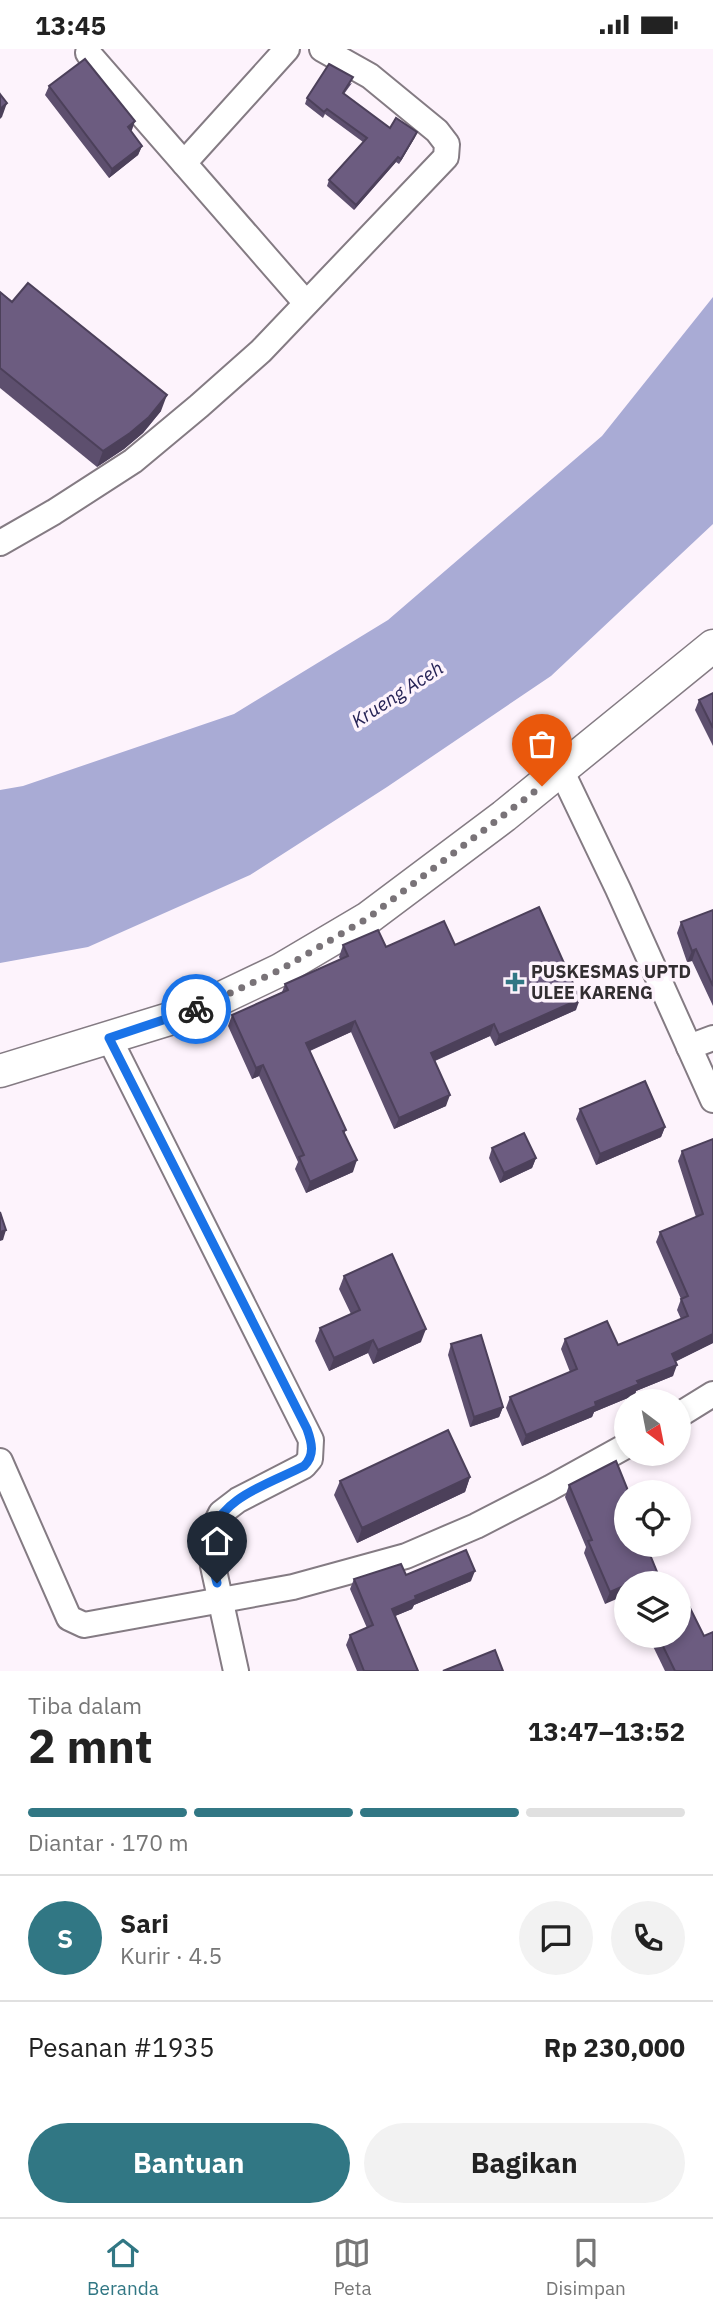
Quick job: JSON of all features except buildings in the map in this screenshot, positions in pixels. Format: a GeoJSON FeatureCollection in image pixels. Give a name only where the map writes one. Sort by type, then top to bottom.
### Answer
{"type":"FeatureCollection","features":[{"type":"Feature","properties":{"kind":"street"},"geometry":{"type":"LineString","coordinates":[[184,163],[287,49]]}},
{"type":"Feature","properties":{"kind":"street"},"geometry":{"type":"LineString","coordinates":[[0,543],[133,461],[200,406],[261,351],[446,157],[443,137],[379,84],[322,49]]}},
{"type":"Feature","properties":{"kind":"street"},"geometry":{"type":"LineString","coordinates":[[88,53],[306,303]]}},
{"type":"Feature","properties":{"kind":"street"},"geometry":{"type":"LineString","coordinates":[[0,1071],[191,1012],[291,964],[368,918],[504,816],[713,646]]}},
{"type":"Feature","properties":{"kind":"street"},"geometry":{"type":"LineString","coordinates":[[561,771],[618,889],[713,1100]]}},
{"type":"Feature","properties":{"kind":"street"},"geometry":{"type":"LineString","coordinates":[[109,1038],[311,1440],[310,1459],[304,1466],[238,1500],[221,1513],[216,1523],[210,1542],[236,1671]]}},
{"type":"Feature","properties":{"kind":"street"},"geometry":{"type":"LineString","coordinates":[[689,1047],[713,1038]]}},
{"type":"Feature","properties":{"kind":"street"},"geometry":{"type":"LineString","coordinates":[[691,1408],[713,1394]]}},
{"type":"Feature","properties":{"kind":"street"},"geometry":{"type":"LineString","coordinates":[[0,1461],[69,1618],[85,1625],[293,1587],[406,1556],[489,1519],[614,1452]]}},
{"type":"Feature","properties":{"kind":"water","name":"Krueng Aceh"},"geometry":{"type":"Polygon","coordinates":[[[713,297],[713,524],[551,676],[387,787],[250,875],[88,947],[0,963],[0,790],[23,786],[234,714],[388,620],[602,436],[713,297]]]}},
{"type":"Feature","properties":{"kind":"way so far"},"geometry":{"type":"LineString","coordinates":[[196,1009],[280,970],[368,918],[542,786]]}},
{"type":"Feature","properties":{"kind":"place","name":"PUSKESMAS UPTD ULEE KARENG"},"geometry":{"type":"Point","coordinates":[515,982]}},
{"type":"Feature","properties":{"kind":"route"},"geometry":{"type":"LineString","coordinates":[[196,1009],[109,1038],[307,1429],[312,1451],[304,1466],[238,1500],[221,1513],[210,1542],[217,1583]]}}]}
